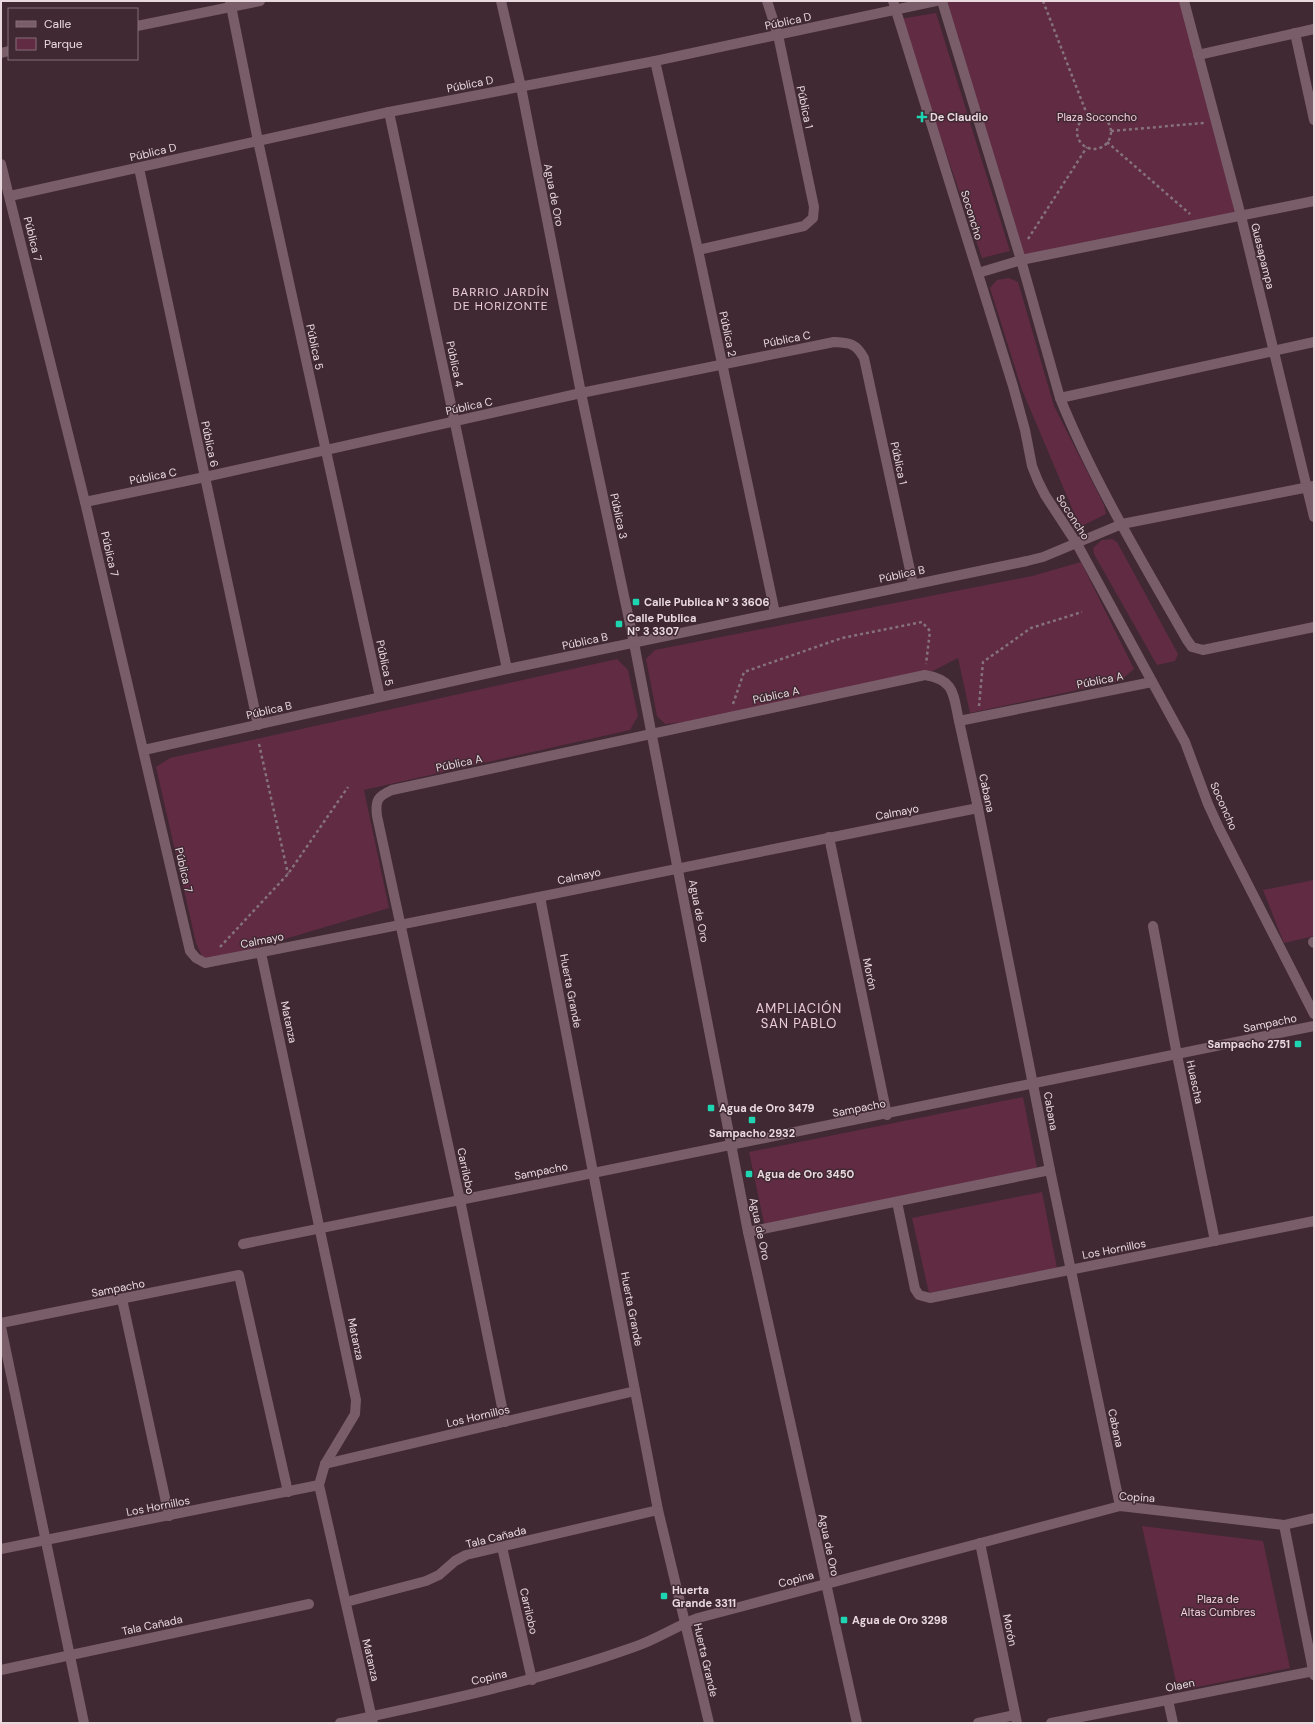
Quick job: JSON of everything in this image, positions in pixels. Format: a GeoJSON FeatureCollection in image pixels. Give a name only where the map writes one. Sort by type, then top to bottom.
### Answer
{"type":"FeatureCollection","features":[{"type":"Feature","properties":{"kind":"street"},"geometry":{"type":"LineString","coordinates":[[138,26],[230,4],[260,1]]}},
{"type":"Feature","properties":{"kind":"street","name":"Agua de Oro"},"geometry":{"type":"LineString","coordinates":[[501,1],[521,87],[581,394]]}},
{"type":"Feature","properties":{"kind":"street","name":"Pública 1"},"geometry":{"type":"LineString","coordinates":[[698,250],[804,226],[812,218],[814,207],[778,35],[767,1]]}},
{"type":"Feature","properties":{"kind":"street","name":"Pública D"},"geometry":{"type":"LineString","coordinates":[[10,196],[389,112],[655,61],[778,35],[894,5],[936,1]]}},
{"type":"Feature","properties":{"kind":"street"},"geometry":{"type":"LineString","coordinates":[[942,1],[1020,257],[1060,398],[1067,416],[1122,524],[1187,640],[1192,647],[1203,650],[1314,627]]}},
{"type":"Feature","properties":{"kind":"street","name":"Guasapampa"},"geometry":{"type":"LineString","coordinates":[[1184,1],[1241,216],[1310,487],[1314,518]]}},
{"type":"Feature","properties":{"kind":"street","name":"Pública 5"},"geometry":{"type":"LineString","coordinates":[[230,4],[258,141],[380,697]]}},
{"type":"Feature","properties":{"kind":"street","name":"Soconcho"},"geometry":{"type":"LineString","coordinates":[[894,5],[1013,386],[1025,430],[1032,466],[1038,482],[1077,544],[1185,742],[1219,828],[1314,1014]]}},
{"type":"Feature","properties":{"kind":"street"},"geometry":{"type":"LineString","coordinates":[[1198,54],[1314,29]]}},
{"type":"Feature","properties":{"kind":"street"},"geometry":{"type":"LineString","coordinates":[[1295,33],[1314,120]]}},
{"type":"Feature","properties":{"kind":"street","name":"Pública 2"},"geometry":{"type":"LineString","coordinates":[[655,61],[698,250],[776,613]]}},
{"type":"Feature","properties":{"kind":"street","name":"Pública 4"},"geometry":{"type":"LineString","coordinates":[[389,112],[507,669]]}},
{"type":"Feature","properties":{"kind":"street","name":"Pública 7"},"geometry":{"type":"LineString","coordinates":[[1,164],[85,502],[190,951],[196,958],[205,963]]}},
{"type":"Feature","properties":{"kind":"street","name":"Pública 6"},"geometry":{"type":"LineString","coordinates":[[139,168],[258,724]]}},
{"type":"Feature","properties":{"kind":"street"},"geometry":{"type":"LineString","coordinates":[[978,273],[1020,257],[1201,224],[1314,201]]}},
{"type":"Feature","properties":{"kind":"street","name":"Pública C"},"geometry":{"type":"LineString","coordinates":[[85,502],[581,394],[834,342],[850,343],[859,348]]}},
{"type":"Feature","properties":{"kind":"street"},"geometry":{"type":"LineString","coordinates":[[1060,398],[1314,342]]}},
{"type":"Feature","properties":{"kind":"street","name":"Pública 1"},"geometry":{"type":"LineString","coordinates":[[859,348],[864,358],[913,584]]}},
{"type":"Feature","properties":{"kind":"street","name":"Pública 3"},"geometry":{"type":"LineString","coordinates":[[581,394],[634,643]]}},
{"type":"Feature","properties":{"kind":"street","name":"Pública B"},"geometry":{"type":"LineString","coordinates":[[144,750],[507,669],[1043,557],[1122,524],[1310,487]]}},
{"type":"Feature","properties":{"kind":"street","name":"Agua de Oro"},"geometry":{"type":"LineString","coordinates":[[634,643],[748,1232],[857,1723]]}},
{"type":"Feature","properties":{"kind":"street","name":"Pública A"},"geometry":{"type":"LineString","coordinates":[[401,926],[377,816],[376,805],[379,798],[392,790],[925,675],[938,677],[946,682],[952,691],[959,720],[1152,682]]}},
{"type":"Feature","properties":{"kind":"street","name":"Cabana"},"geometry":{"type":"LineString","coordinates":[[959,720],[1120,1506]]}},
{"type":"Feature","properties":{"kind":"street","name":"Calmayo"},"geometry":{"type":"LineString","coordinates":[[205,963],[401,926],[678,867],[978,808]]}},
{"type":"Feature","properties":{"kind":"street","name":"Morón"},"geometry":{"type":"LineString","coordinates":[[829,837],[887,1115]]}},
{"type":"Feature","properties":{"kind":"street","name":"Huerta Grande"},"geometry":{"type":"LineString","coordinates":[[540,897],[658,1510],[708,1723]]}},
{"type":"Feature","properties":{"kind":"street","name":"Carrilobo"},"geometry":{"type":"LineString","coordinates":[[401,926],[460,1200],[505,1422]]}},
{"type":"Feature","properties":{"kind":"street","name":"Huascha"},"geometry":{"type":"LineString","coordinates":[[1153,926],[1177,1055],[1216,1241]]}},
{"type":"Feature","properties":{"kind":"street","name":"Matanza"},"geometry":{"type":"LineString","coordinates":[[261,953],[321,1228],[356,1400],[355,1414],[325,1464],[319,1485],[373,1720]]}},
{"type":"Feature","properties":{"kind":"street","name":"Sampacho"},"geometry":{"type":"LineString","coordinates":[[243,1244],[730,1144],[887,1115],[1314,1026]]}},
{"type":"Feature","properties":{"kind":"street"},"geometry":{"type":"LineString","coordinates":[[748,1232],[1050,1170]]}},
{"type":"Feature","properties":{"kind":"street","name":"Los Hornillos"},"geometry":{"type":"LineString","coordinates":[[897,1202],[915,1290],[919,1295],[930,1298],[1314,1221]]}},
{"type":"Feature","properties":{"kind":"street","name":"Sampacho"},"geometry":{"type":"LineString","coordinates":[[1,1323],[239,1276],[288,1492]]}},
{"type":"Feature","properties":{"kind":"street"},"geometry":{"type":"LineString","coordinates":[[122,1299],[169,1516]]}},
{"type":"Feature","properties":{"kind":"street"},"geometry":{"type":"LineString","coordinates":[[1,1327],[84,1723]]}},
{"type":"Feature","properties":{"kind":"street","name":"Los Hornillos"},"geometry":{"type":"LineString","coordinates":[[325,1464],[635,1391]]}},
{"type":"Feature","properties":{"kind":"street","name":"Los Hornillos"},"geometry":{"type":"LineString","coordinates":[[1,1549],[319,1485]]}},
{"type":"Feature","properties":{"kind":"street","name":"Copina"},"geometry":{"type":"LineString","coordinates":[[340,1723],[373,1720],[532,1680],[574,1668],[636,1647],[685,1623],[826,1583],[1120,1506],[1284,1525],[1314,1518]]}},
{"type":"Feature","properties":{"kind":"street","name":"Tala Cañada"},"geometry":{"type":"LineString","coordinates":[[346,1602],[426,1581],[439,1575],[456,1560],[466,1555],[658,1510]]}},
{"type":"Feature","properties":{"kind":"street"},"geometry":{"type":"LineString","coordinates":[[1284,1525],[1314,1672]]}},
{"type":"Feature","properties":{"kind":"street","name":"Morón"},"geometry":{"type":"LineString","coordinates":[[980,1543],[1016,1719]]}},
{"type":"Feature","properties":{"kind":"street","name":"Carrilobo"},"geometry":{"type":"LineString","coordinates":[[502,1547],[532,1680]]}},
{"type":"Feature","properties":{"kind":"street","name":"Tala Cañada"},"geometry":{"type":"LineString","coordinates":[[1,1670],[309,1604]]}},
{"type":"Feature","properties":{"kind":"street","name":"Olaen"},"geometry":{"type":"LineString","coordinates":[[1051,1723],[1314,1672]]}},
{"type":"Feature","properties":{"kind":"street"},"geometry":{"type":"LineString","coordinates":[[1168,1700],[1173,1723]]}},
{"type":"Feature","properties":{"kind":"street"},"geometry":{"type":"LineString","coordinates":[[978,1723],[1016,1719]]}},
{"type":"Feature","properties":{"kind":"path"},"geometry":{"type":"LineString","coordinates":[[1043,1],[1088,117]]}},
{"type":"Feature","properties":{"kind":"path"},"geometry":{"type":"LineString","coordinates":[[1098,116],[1103,118],[1107,122],[1111,131],[1108,142],[1098,148],[1087,147],[1079,140],[1078,129],[1083,119],[1088,117],[1098,116]]}},
{"type":"Feature","properties":{"kind":"path"},"geometry":{"type":"LineString","coordinates":[[1111,131],[1216,122]]}},
{"type":"Feature","properties":{"kind":"path"},"geometry":{"type":"LineString","coordinates":[[1108,142],[1201,224]]}},
{"type":"Feature","properties":{"kind":"path"},"geometry":{"type":"LineString","coordinates":[[1020,257],[1087,147]]}},
{"type":"Feature","properties":{"kind":"path"},"geometry":{"type":"LineString","coordinates":[[978,716],[982,662],[1031,628],[1082,612]]}},
{"type":"Feature","properties":{"kind":"path"},"geometry":{"type":"LineString","coordinates":[[728,718],[744,672],[842,638],[922,622],[930,631],[925,675]]}},
{"type":"Feature","properties":{"kind":"path"},"geometry":{"type":"LineString","coordinates":[[259,744],[288,874]]}},
{"type":"Feature","properties":{"kind":"path"},"geometry":{"type":"LineString","coordinates":[[205,963],[288,874],[348,787]]}},
{"type":"Feature","properties":{"kind":"green space","name":"Plaza Soconcho"},"geometry":{"type":"Polygon","coordinates":[[[942,1],[1184,1],[1241,216],[1021,260],[942,1]]]}},
{"type":"Feature","properties":{"kind":"green space"},"geometry":{"type":"Polygon","coordinates":[[[936,13],[1010,251],[982,258],[900,19],[936,13]]]}},
{"type":"Feature","properties":{"kind":"green space"},"geometry":{"type":"Polygon","coordinates":[[[1009,278],[1018,282],[1054,406],[1104,505],[1106,514],[1080,527],[1022,390],[990,288],[997,280],[1009,278]]]}},
{"type":"Feature","properties":{"kind":"green space"},"geometry":{"type":"Polygon","coordinates":[[[1112,539],[1117,542],[1178,654],[1175,661],[1157,665],[1094,554],[1093,548],[1102,540],[1112,539]]]}},
{"type":"Feature","properties":{"kind":"green space"},"geometry":{"type":"Polygon","coordinates":[[[1081,562],[1134,669],[1120,681],[970,713],[958,658],[925,675],[728,718],[665,724],[657,716],[646,659],[655,650],[1032,576],[1081,562]]]}},
{"type":"Feature","properties":{"kind":"green space"},"geometry":{"type":"Polygon","coordinates":[[[617,659],[628,670],[638,716],[630,730],[364,790],[389,908],[205,963],[196,943],[156,767],[170,758],[617,659]]]}},
{"type":"Feature","properties":{"kind":"green space"},"geometry":{"type":"Polygon","coordinates":[[[1314,880],[1314,936],[1284,943],[1263,890],[1314,880]]]}},
{"type":"Feature","properties":{"kind":"green space"},"geometry":{"type":"Polygon","coordinates":[[[1023,1097],[1038,1173],[765,1228],[749,1152],[1023,1097]]]}},
{"type":"Feature","properties":{"kind":"green space"},"geometry":{"type":"Polygon","coordinates":[[[1042,1192],[1057,1268],[929,1293],[912,1218],[1042,1192]]]}},
{"type":"Feature","properties":{"kind":"green space","name":"Plaza de Altas Cumbres"},"geometry":{"type":"Polygon","coordinates":[[[1142,1526],[1263,1541],[1290,1668],[1178,1691],[1142,1526]]]}},
{"type":"Feature","properties":{"kind":"place","name":"De Claudio"},"geometry":{"type":"Point","coordinates":[922,117]}},
{"type":"Feature","properties":{"kind":"place","name":"Calle Publica Nº 3 3606"},"geometry":{"type":"Point","coordinates":[636,602]}},
{"type":"Feature","properties":{"kind":"place","name":"Calle Publica Nº 3 3307"},"geometry":{"type":"Point","coordinates":[619,624]}},
{"type":"Feature","properties":{"kind":"place","name":"Sampacho 2751"},"geometry":{"type":"Point","coordinates":[1298,1044]}},
{"type":"Feature","properties":{"kind":"place","name":"Agua de Oro 3479"},"geometry":{"type":"Point","coordinates":[711,1108]}},
{"type":"Feature","properties":{"kind":"place","name":"Sampacho 2932"},"geometry":{"type":"Point","coordinates":[752,1120]}},
{"type":"Feature","properties":{"kind":"place","name":"Agua de Oro 3450"},"geometry":{"type":"Point","coordinates":[749,1174]}},
{"type":"Feature","properties":{"kind":"place","name":"Huerta Grande 3311"},"geometry":{"type":"Point","coordinates":[664,1596]}},
{"type":"Feature","properties":{"kind":"place","name":"Agua de Oro 3298"},"geometry":{"type":"Point","coordinates":[844,1620]}},
{"type":"Feature","properties":{"kind":"district","name":"BARRIO JARDÍN DE HORIZONTE"},"geometry":{"type":"Point","coordinates":[501,299]}},
{"type":"Feature","properties":{"kind":"district","name":"AMPLIACIÓN SAN PABLO"},"geometry":{"type":"Point","coordinates":[799,1016]}}]}
